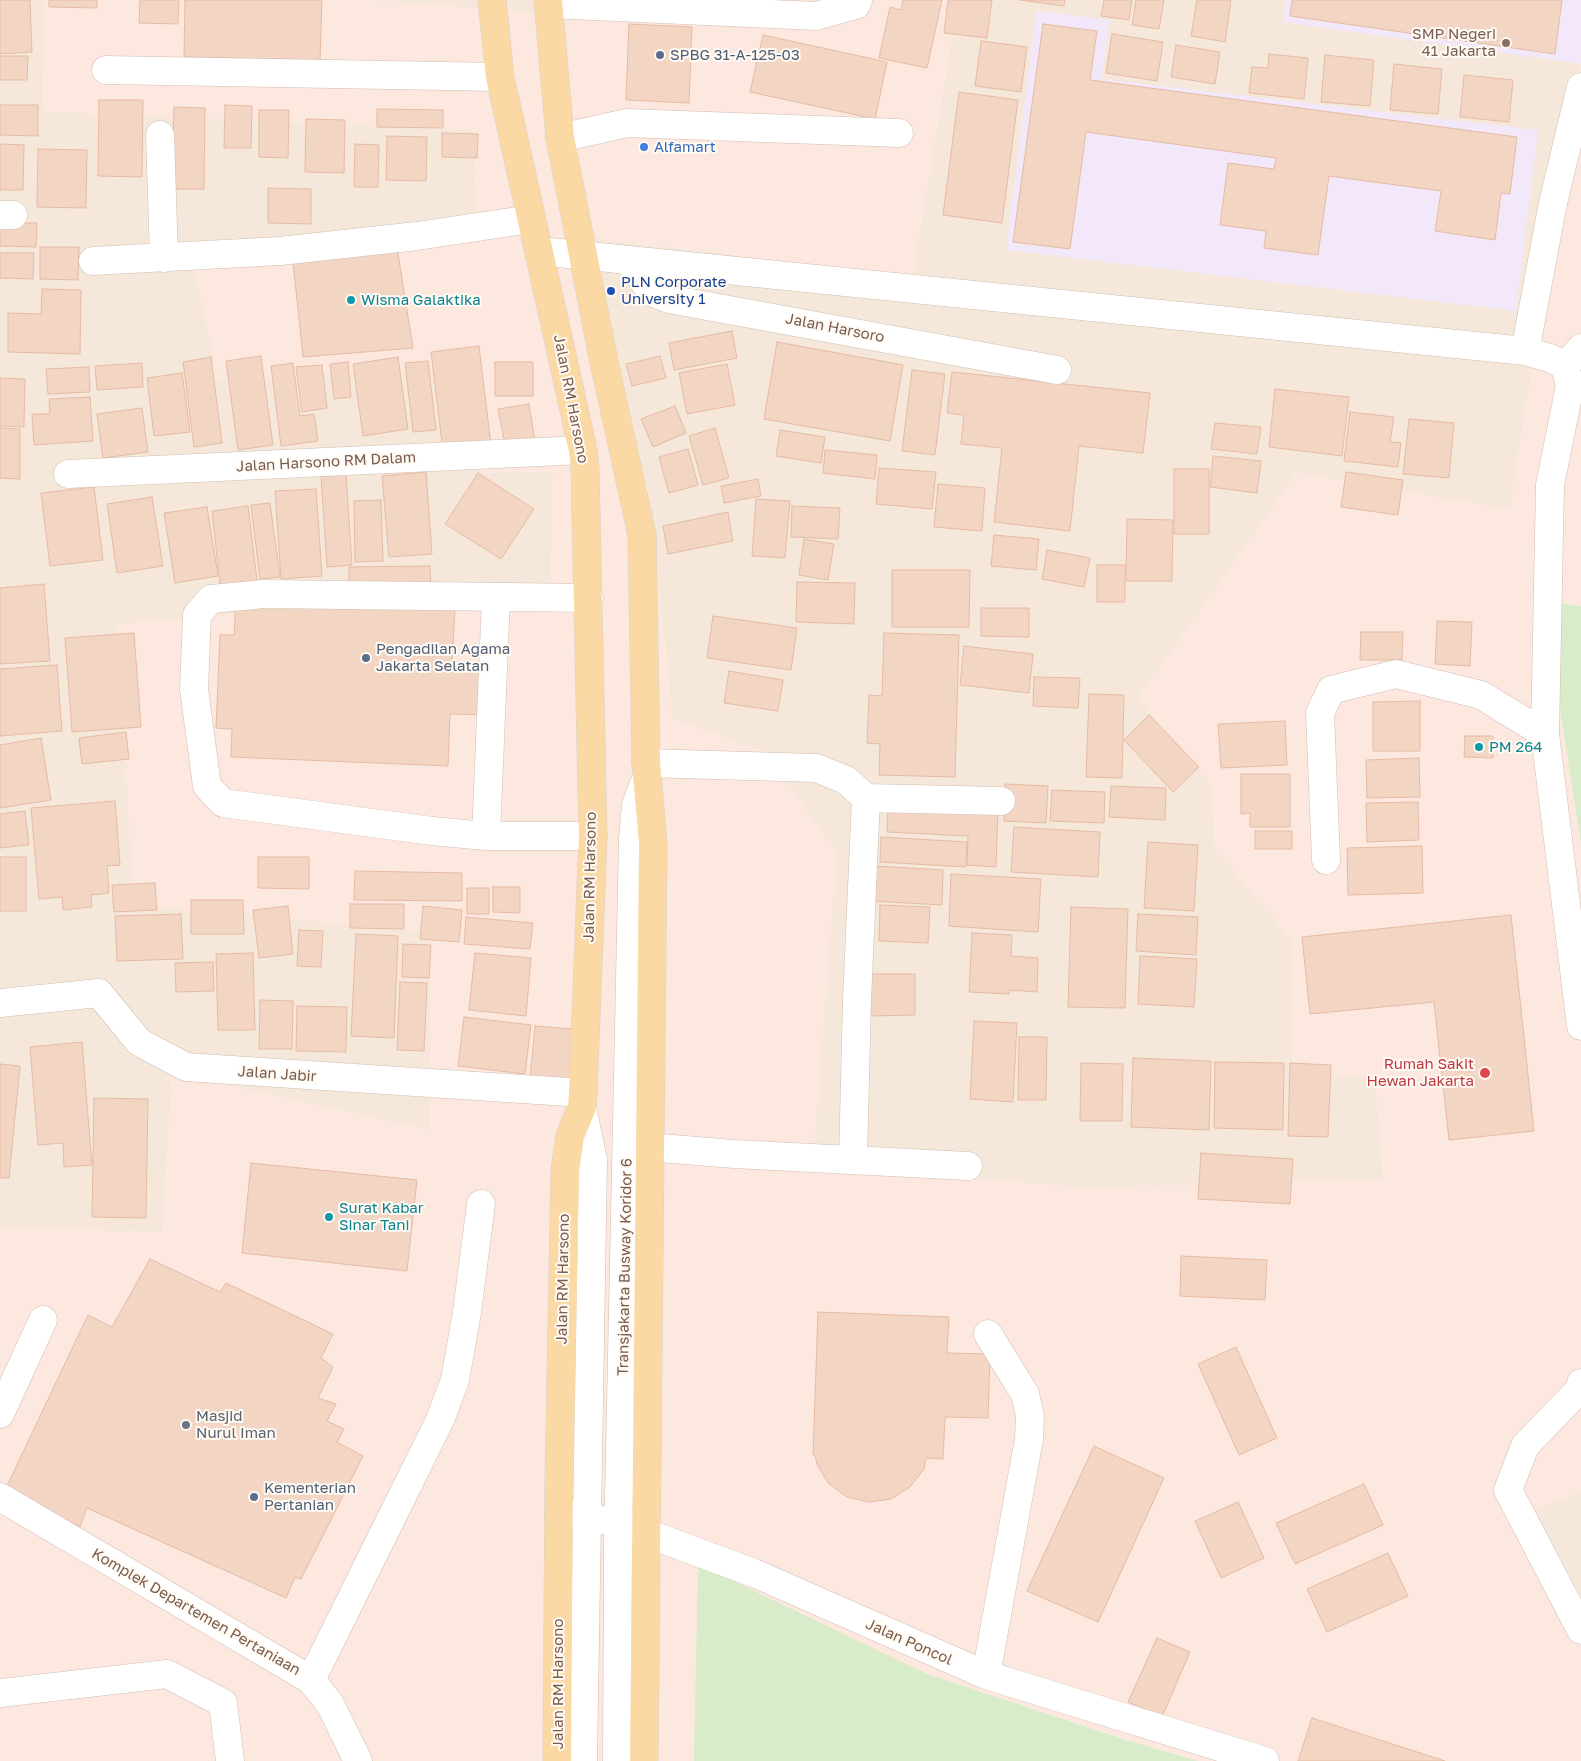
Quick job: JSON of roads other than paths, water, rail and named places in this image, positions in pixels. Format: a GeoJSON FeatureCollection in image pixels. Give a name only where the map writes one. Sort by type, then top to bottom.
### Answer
{"type":"FeatureCollection","features":[{"type":"Feature","properties":{"kind":"main road","name":"Jalan RM Harsono"},"geometry":{"type":"LineString","coordinates":[[492,0],[500,76],[583,450],[589,598],[592,836],[582,1100],[570,1136],[564,1170],[558,1513],[558,1761]]}},
{"type":"Feature","properties":{"kind":"main road"},"geometry":{"type":"LineString","coordinates":[[548,2],[560,138],[642,535],[646,770],[653,843],[648,1147],[647,1534],[644,1761]]}},
{"type":"Feature","properties":{"kind":"street"},"geometry":{"type":"LineString","coordinates":[[548,2],[816,16],[856,5],[858,0]]}},
{"type":"Feature","properties":{"kind":"street"},"geometry":{"type":"LineString","coordinates":[[106,70],[500,76]]}},
{"type":"Feature","properties":{"kind":"street"},"geometry":{"type":"LineString","coordinates":[[1525,352],[1553,203],[1581,87]]}},
{"type":"Feature","properties":{"kind":"street"},"geometry":{"type":"LineString","coordinates":[[560,138],[627,123],[899,133]]}},
{"type":"Feature","properties":{"kind":"street"},"geometry":{"type":"LineString","coordinates":[[160,135],[164,258]]}},
{"type":"Feature","properties":{"kind":"street"},"geometry":{"type":"LineString","coordinates":[[93,261],[290,250],[417,236],[531,219]]}},
{"type":"Feature","properties":{"kind":"street"},"geometry":{"type":"LineString","coordinates":[[540,251],[1525,352],[1550,358],[1573,357],[1570,386],[1550,485],[1545,734],[1581,1026]]}},
{"type":"Feature","properties":{"kind":"street","name":"Jalan Harsoro"},"geometry":{"type":"LineString","coordinates":[[629,261],[651,292],[669,299],[1057,370]]}},
{"type":"Feature","properties":{"kind":"street","name":"Jalan Harsono RM Dalam"},"geometry":{"type":"LineString","coordinates":[[68,474],[583,450]]}},
{"type":"Feature","properties":{"kind":"street"},"geometry":{"type":"LineString","coordinates":[[589,598],[264,594],[211,599],[197,615],[194,689],[207,786],[223,803],[432,831],[486,836],[592,836]]}},
{"type":"Feature","properties":{"kind":"street"},"geometry":{"type":"LineString","coordinates":[[486,836],[496,598]]}},
{"type":"Feature","properties":{"kind":"street"},"geometry":{"type":"LineString","coordinates":[[1326,860],[1320,713],[1332,690],[1396,674],[1481,695],[1545,734]]}},
{"type":"Feature","properties":{"kind":"street"},"geometry":{"type":"LineString","coordinates":[[646,770],[816,768],[846,780],[866,798],[1001,801]]}},
{"type":"Feature","properties":{"kind":"street","name":"Transjakarta Busway Koridor 6"},"geometry":{"type":"LineString","coordinates":[[617,1761],[619,1523],[633,839],[636,805],[646,770]]}},
{"type":"Feature","properties":{"kind":"street"},"geometry":{"type":"LineString","coordinates":[[853,1160],[856,1000],[866,798]]}},
{"type":"Feature","properties":{"kind":"street","name":"Jalan Jabir"},"geometry":{"type":"LineString","coordinates":[[0,1004],[99,993],[139,1042],[186,1068],[521,1090],[582,1100]]}},
{"type":"Feature","properties":{"kind":"street"},"geometry":{"type":"LineString","coordinates":[[582,1100],[592,1160],[583,1761]]}},
{"type":"Feature","properties":{"kind":"street"},"geometry":{"type":"LineString","coordinates":[[648,1147],[734,1154],[968,1166]]}},
{"type":"Feature","properties":{"kind":"street"},"geometry":{"type":"LineString","coordinates":[[312,1680],[440,1420],[455,1380],[481,1204]]}},
{"type":"Feature","properties":{"kind":"street"},"geometry":{"type":"LineString","coordinates":[[0,1414],[43,1320]]}},
{"type":"Feature","properties":{"kind":"street"},"geometry":{"type":"LineString","coordinates":[[986,1675],[1029,1438],[1030,1416],[1024,1394],[988,1334]]}},
{"type":"Feature","properties":{"kind":"street"},"geometry":{"type":"LineString","coordinates":[[1581,1383],[1579,1390],[1525,1446],[1508,1490],[1581,1630]]}},
{"type":"Feature","properties":{"kind":"street","name":"Komplek Departemen Pertaniaan"},"geometry":{"type":"LineString","coordinates":[[0,1497],[312,1680],[330,1704],[358,1761]]}},
{"type":"Feature","properties":{"kind":"street","name":"Jalan Poncol"},"geometry":{"type":"LineString","coordinates":[[558,1513],[619,1523],[754,1573],[986,1675],[1265,1761]]}},
{"type":"Feature","properties":{"kind":"street"},"geometry":{"type":"LineString","coordinates":[[0,1693],[167,1674],[222,1703],[230,1761]]}},
{"type":"Feature","properties":{"kind":"place","name":"SMP Negeri 41 Jakarta"},"geometry":{"type":"Point","coordinates":[1506,43]}},
{"type":"Feature","properties":{"kind":"place","name":"SPBG 31-A-125-03"},"geometry":{"type":"Point","coordinates":[660,55]}},
{"type":"Feature","properties":{"kind":"place","name":"Alfamart"},"geometry":{"type":"Point","coordinates":[644,147]}},
{"type":"Feature","properties":{"kind":"place","name":"PLN Corporate University 1"},"geometry":{"type":"Point","coordinates":[611,291]}},
{"type":"Feature","properties":{"kind":"place","name":"Wisma Galaktika"},"geometry":{"type":"Point","coordinates":[351,300]}},
{"type":"Feature","properties":{"kind":"place","name":"Pengadilan Agama Jakarta Selatan"},"geometry":{"type":"Point","coordinates":[366,658]}},
{"type":"Feature","properties":{"kind":"place","name":"PM 264"},"geometry":{"type":"Point","coordinates":[1479,747]}},
{"type":"Feature","properties":{"kind":"place","name":"Rumah Sakit Hewan Jakarta"},"geometry":{"type":"Point","coordinates":[1485,1073]}},
{"type":"Feature","properties":{"kind":"place","name":"Surat Kabar Sinar Tani"},"geometry":{"type":"Point","coordinates":[329,1217]}},
{"type":"Feature","properties":{"kind":"place","name":"Masjid Nurul Iman"},"geometry":{"type":"Point","coordinates":[186,1425]}},
{"type":"Feature","properties":{"kind":"place","name":"Kementerian Pertanian"},"geometry":{"type":"Point","coordinates":[254,1497]}}]}
